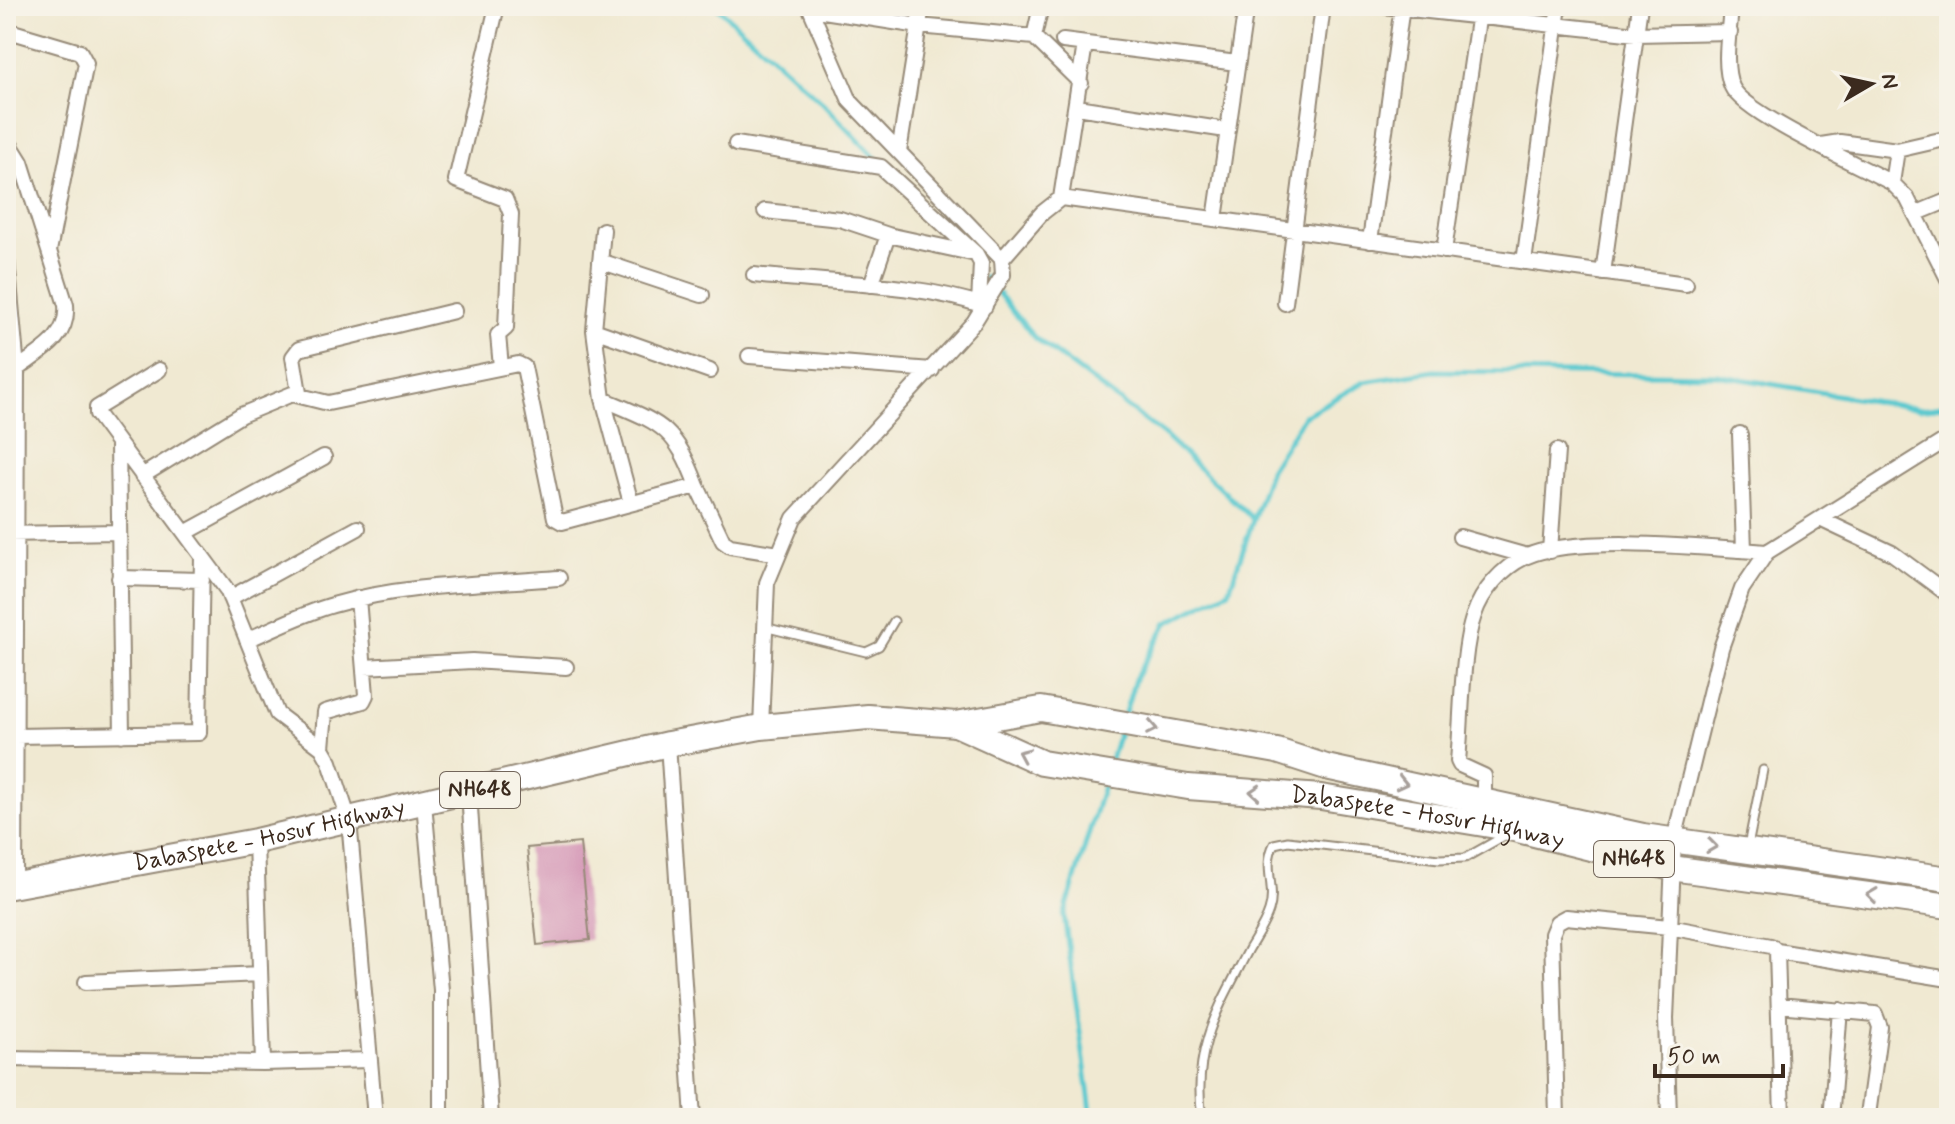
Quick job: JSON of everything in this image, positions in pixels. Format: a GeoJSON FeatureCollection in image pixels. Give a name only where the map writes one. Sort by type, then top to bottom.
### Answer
{"type":"FeatureCollection","features":[{"type":"Feature","properties":{"kind":"highway","name":"Dabaspete - Hosur Highway"},"geometry":{"type":"LineString","coordinates":[[10,886],[256,841],[668,744],[761,727],[868,717],[956,724],[1041,709],[1277,751],[1326,767]]}},
{"type":"Feature","properties":{"kind":"highway","name":"Dabaspete - Hosur Highway"},"geometry":{"type":"LineString","coordinates":[[956,724],[1042,763],[1188,787],[1321,797],[1514,829],[1671,868],[1949,906]]}},
{"type":"Feature","properties":{"kind":"highway","name":"NH648"},"geometry":{"type":"LineString","coordinates":[[1326,767],[1674,840],[1949,879]]}},
{"type":"Feature","properties":{"kind":"highway"},"geometry":{"type":"LineString","coordinates":[[1321,797],[1326,767]]}},
{"type":"Feature","properties":{"kind":"street"},"geometry":{"type":"LineString","coordinates":[[497,6],[456,180],[505,199],[511,214],[506,328],[498,335],[501,367]]}},
{"type":"Feature","properties":{"kind":"street"},"geometry":{"type":"LineString","coordinates":[[899,152],[922,6]]}},
{"type":"Feature","properties":{"kind":"street"},"geometry":{"type":"LineString","coordinates":[[1034,37],[1041,6]]}},
{"type":"Feature","properties":{"kind":"street"},"geometry":{"type":"LineString","coordinates":[[1215,219],[1246,6]]}},
{"type":"Feature","properties":{"kind":"street"},"geometry":{"type":"LineString","coordinates":[[1285,303],[1323,6]]}},
{"type":"Feature","properties":{"kind":"street"},"geometry":{"type":"LineString","coordinates":[[1383,6],[1480,10],[1636,34],[1730,32]]}},
{"type":"Feature","properties":{"kind":"street"},"geometry":{"type":"LineString","coordinates":[[1524,262],[1559,6]]}},
{"type":"Feature","properties":{"kind":"street"},"geometry":{"type":"LineString","coordinates":[[1603,273],[1640,6]]}},
{"type":"Feature","properties":{"kind":"street"},"geometry":{"type":"LineString","coordinates":[[1731,6],[1729,76],[1739,97],[1892,183],[1907,198],[1949,281]]}},
{"type":"Feature","properties":{"kind":"street"},"geometry":{"type":"LineString","coordinates":[[810,7],[919,26],[1034,37],[1081,83]]}},
{"type":"Feature","properties":{"kind":"street"},"geometry":{"type":"LineString","coordinates":[[810,7],[850,101],[1003,267]]}},
{"type":"Feature","properties":{"kind":"street"},"geometry":{"type":"LineString","coordinates":[[1370,241],[1402,7]]}},
{"type":"Feature","properties":{"kind":"street"},"geometry":{"type":"LineString","coordinates":[[1444,251],[1480,10]]}},
{"type":"Feature","properties":{"kind":"street"},"geometry":{"type":"LineString","coordinates":[[6,30],[80,52],[86,63],[49,251]]}},
{"type":"Feature","properties":{"kind":"street"},"geometry":{"type":"LineString","coordinates":[[1063,41],[1237,63]]}},
{"type":"Feature","properties":{"kind":"street"},"geometry":{"type":"LineString","coordinates":[[761,727],[767,583],[794,518],[932,370],[984,304],[1003,267],[1042,213],[1061,198],[1085,44]]}},
{"type":"Feature","properties":{"kind":"street"},"geometry":{"type":"LineString","coordinates":[[1077,107],[1226,130]]}},
{"type":"Feature","properties":{"kind":"street"},"geometry":{"type":"LineString","coordinates":[[6,138],[14,146],[21,162],[67,321],[63,332],[12,369]]}},
{"type":"Feature","properties":{"kind":"street"},"geometry":{"type":"LineString","coordinates":[[1821,145],[1840,142],[1897,150],[1949,138]]}},
{"type":"Feature","properties":{"kind":"street"},"geometry":{"type":"LineString","coordinates":[[736,144],[881,167],[976,254],[981,263],[984,304]]}},
{"type":"Feature","properties":{"kind":"street"},"geometry":{"type":"LineString","coordinates":[[1892,183],[1897,150]]}},
{"type":"Feature","properties":{"kind":"street"},"geometry":{"type":"LineString","coordinates":[[1061,198],[1686,284]]}},
{"type":"Feature","properties":{"kind":"street"},"geometry":{"type":"LineString","coordinates":[[1915,214],[1949,200]]}},
{"type":"Feature","properties":{"kind":"street"},"geometry":{"type":"LineString","coordinates":[[765,211],[840,219],[888,235],[976,254]]}},
{"type":"Feature","properties":{"kind":"street"},"geometry":{"type":"LineString","coordinates":[[603,230],[594,330],[603,399],[631,503]]}},
{"type":"Feature","properties":{"kind":"street"},"geometry":{"type":"LineString","coordinates":[[871,285],[888,235]]}},
{"type":"Feature","properties":{"kind":"street"},"geometry":{"type":"LineString","coordinates":[[6,249],[12,369],[15,736],[10,886]]}},
{"type":"Feature","properties":{"kind":"street"},"geometry":{"type":"LineString","coordinates":[[600,261],[702,295]]}},
{"type":"Feature","properties":{"kind":"street"},"geometry":{"type":"LineString","coordinates":[[754,275],[953,295],[984,304]]}},
{"type":"Feature","properties":{"kind":"street"},"geometry":{"type":"LineString","coordinates":[[299,393],[293,357],[299,349],[454,311]]}},
{"type":"Feature","properties":{"kind":"street"},"geometry":{"type":"LineString","coordinates":[[594,330],[710,371]]}},
{"type":"Feature","properties":{"kind":"street"},"geometry":{"type":"LineString","coordinates":[[749,356],[932,370]]}},
{"type":"Feature","properties":{"kind":"street"},"geometry":{"type":"LineString","coordinates":[[142,476],[241,415],[299,393],[328,403],[518,364],[524,367],[555,518],[562,522],[697,486]]}},
{"type":"Feature","properties":{"kind":"street"},"geometry":{"type":"LineString","coordinates":[[159,370],[97,408],[99,420],[187,532],[230,598],[277,714],[322,748]]}},
{"type":"Feature","properties":{"kind":"street"},"geometry":{"type":"LineString","coordinates":[[603,399],[669,432],[684,450],[723,541],[730,546],[779,554]]}},
{"type":"Feature","properties":{"kind":"street"},"geometry":{"type":"LineString","coordinates":[[1740,434],[1744,550]]}},
{"type":"Feature","properties":{"kind":"street"},"geometry":{"type":"LineString","coordinates":[[1669,1118],[1666,1018],[1674,840],[1721,648],[1742,589],[1767,552],[1949,438]]}},
{"type":"Feature","properties":{"kind":"street"},"geometry":{"type":"LineString","coordinates":[[118,444],[122,735]]}},
{"type":"Feature","properties":{"kind":"street"},"geometry":{"type":"LineString","coordinates":[[1550,551],[1557,451]]}},
{"type":"Feature","properties":{"kind":"street"},"geometry":{"type":"LineString","coordinates":[[187,532],[324,457]]}},
{"type":"Feature","properties":{"kind":"street"},"geometry":{"type":"LineString","coordinates":[[1820,519],[1892,553],[1949,595]]}},
{"type":"Feature","properties":{"kind":"street"},"geometry":{"type":"LineString","coordinates":[[230,598],[358,528]]}},
{"type":"Feature","properties":{"kind":"street"},"geometry":{"type":"LineString","coordinates":[[12,534],[117,532]]}},
{"type":"Feature","properties":{"kind":"street"},"geometry":{"type":"LineString","coordinates":[[1460,537],[1527,556]]}},
{"type":"Feature","properties":{"kind":"street"},"geometry":{"type":"LineString","coordinates":[[1484,801],[1484,776],[1460,765],[1458,761],[1468,641],[1474,614],[1487,590],[1507,567],[1527,556],[1550,551],[1620,544],[1767,552]]}},
{"type":"Feature","properties":{"kind":"street"},"geometry":{"type":"LineString","coordinates":[[15,736],[195,734],[201,730],[202,555]]}},
{"type":"Feature","properties":{"kind":"street"},"geometry":{"type":"LineString","coordinates":[[119,578],[202,580]]}},
{"type":"Feature","properties":{"kind":"street"},"geometry":{"type":"LineString","coordinates":[[247,640],[329,606],[358,598],[422,589],[559,578]]}},
{"type":"Feature","properties":{"kind":"street"},"geometry":{"type":"LineString","coordinates":[[358,598],[366,695],[363,701],[325,712],[322,748],[349,820],[375,1118]]}},
{"type":"Feature","properties":{"kind":"street"},"geometry":{"type":"LineString","coordinates":[[364,667],[472,661],[566,667]]}},
{"type":"Feature","properties":{"kind":"street"},"geometry":{"type":"LineString","coordinates":[[668,744],[693,1118]]}},
{"type":"Feature","properties":{"kind":"street"},"geometry":{"type":"LineString","coordinates":[[469,793],[491,1118]]}},
{"type":"Feature","properties":{"kind":"street"},"geometry":{"type":"LineString","coordinates":[[424,803],[441,990],[441,1118]]}},
{"type":"Feature","properties":{"kind":"street"},"geometry":{"type":"LineString","coordinates":[[256,841],[263,1063]]}},
{"type":"Feature","properties":{"kind":"street"},"geometry":{"type":"LineString","coordinates":[[1557,1118],[1552,934],[1557,922],[1566,917],[1669,927],[1771,946],[1777,951],[1949,979]]}},
{"type":"Feature","properties":{"kind":"street"},"geometry":{"type":"LineString","coordinates":[[1777,951],[1782,1118]]}},
{"type":"Feature","properties":{"kind":"street"},"geometry":{"type":"LineString","coordinates":[[86,982],[260,974]]}},
{"type":"Feature","properties":{"kind":"street"},"geometry":{"type":"LineString","coordinates":[[1779,1005],[1869,1012],[1879,1020],[1868,1115]]}},
{"type":"Feature","properties":{"kind":"street"},"geometry":{"type":"LineString","coordinates":[[1832,1107],[1840,1010]]}},
{"type":"Feature","properties":{"kind":"street"},"geometry":{"type":"LineString","coordinates":[[6,1059],[263,1063],[370,1060]]}},
{"type":"Feature","properties":{"kind":"lane"},"geometry":{"type":"LineString","coordinates":[[764,627],[866,652],[879,646],[894,621]]}},
{"type":"Feature","properties":{"kind":"lane"},"geometry":{"type":"LineString","coordinates":[[1747,851],[1763,770]]}},
{"type":"Feature","properties":{"kind":"lane"},"geometry":{"type":"LineString","coordinates":[[1202,1118],[1197,1084],[1202,1047],[1210,1024],[1269,911],[1267,858],[1274,844],[1288,841],[1439,859],[1465,858],[1514,829]]}},
{"type":"Feature","properties":{"kind":"building"},"geometry":{"type":"Polygon","coordinates":[[[580,843],[590,940],[537,945],[527,848],[580,843]]]}},
{"type":"Feature","properties":{"kind":"waterway"},"geometry":{"type":"LineString","coordinates":[[716,6],[825,105],[881,164]]}},
{"type":"Feature","properties":{"kind":"waterway"},"geometry":{"type":"LineString","coordinates":[[985,277],[1034,337],[1163,434],[1253,519]]}},
{"type":"Feature","properties":{"kind":"waterway"},"geometry":{"type":"LineString","coordinates":[[1124,716],[1135,679],[1167,623],[1229,591],[1270,470],[1304,416],[1364,382],[1434,371],[1717,375],[1920,409],[1949,405]]}},
{"type":"Feature","properties":{"kind":"waterway"},"geometry":{"type":"LineString","coordinates":[[1109,766],[1120,729]]}},
{"type":"Feature","properties":{"kind":"waterway"},"geometry":{"type":"LineString","coordinates":[[1092,1118],[1064,916],[1105,779]]}}]}
